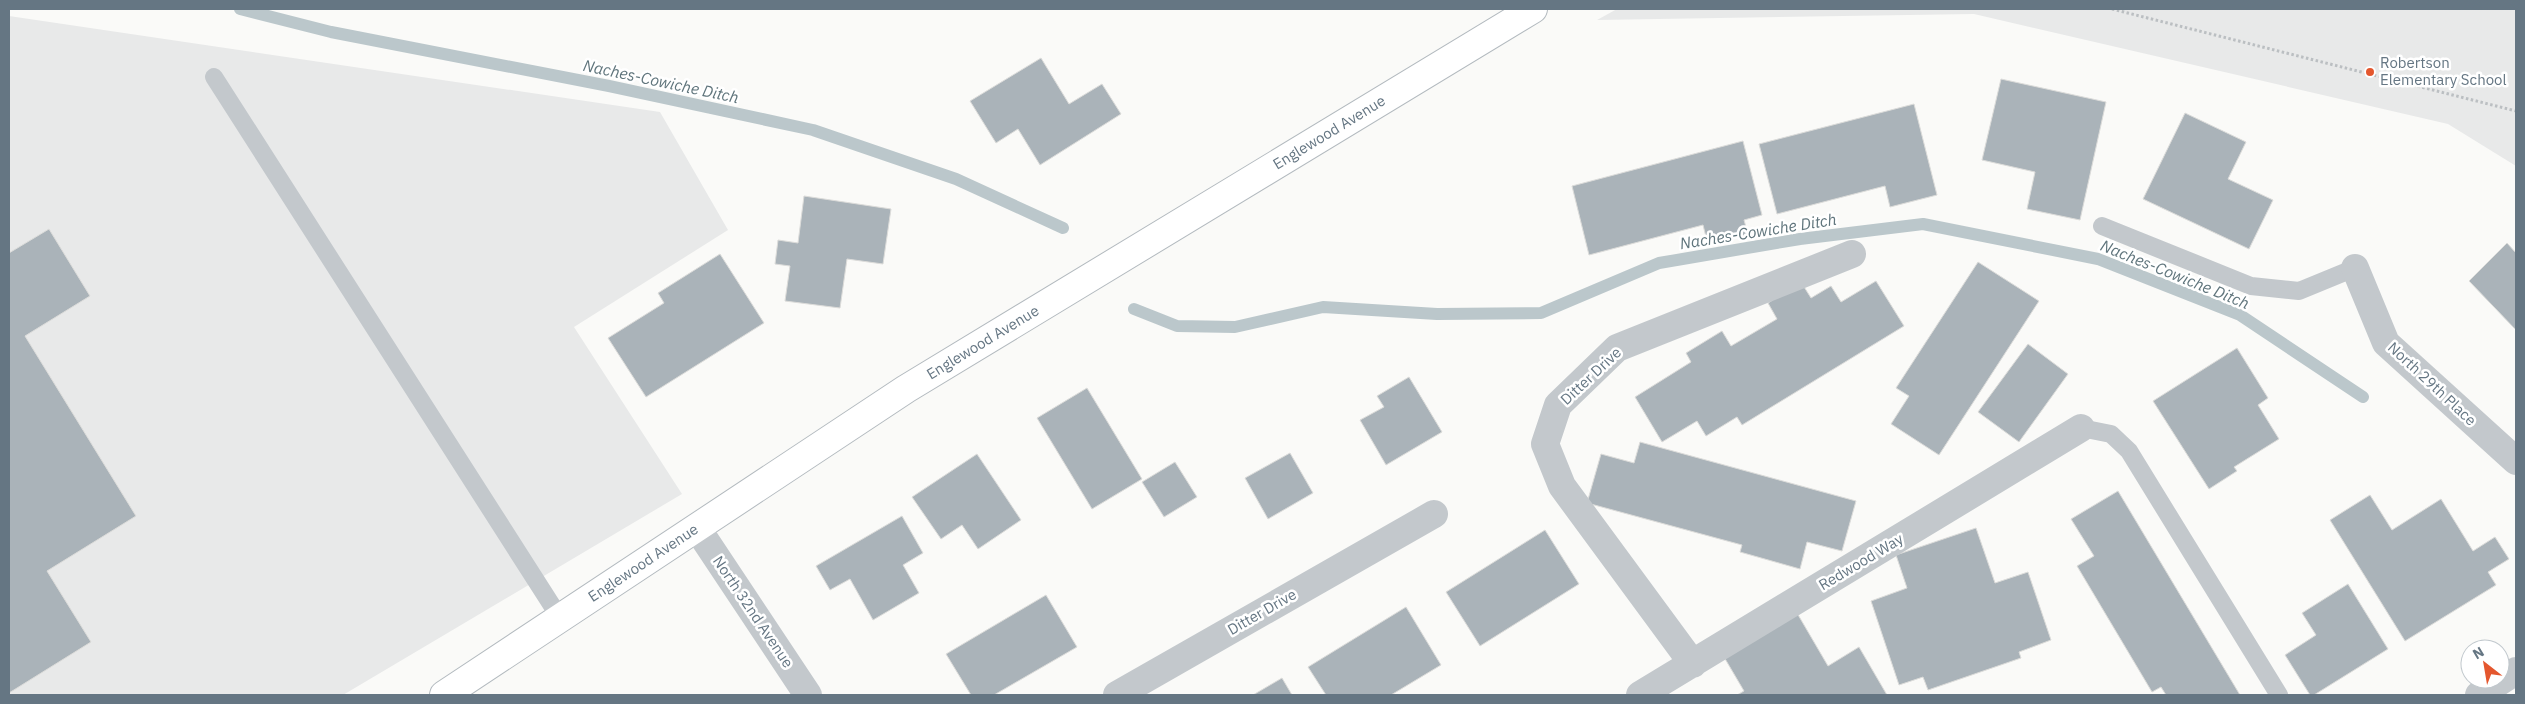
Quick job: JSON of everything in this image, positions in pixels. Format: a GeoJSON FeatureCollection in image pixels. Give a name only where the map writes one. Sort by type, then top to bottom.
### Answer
{"type":"FeatureCollection","features":[{"type":"Feature","properties":{"kind":"street","name":"Englewood Avenue"},"geometry":{"type":"LineString","coordinates":[[444,695],[906,389],[1533,9]]}},
{"type":"Feature","properties":{"kind":"street","name":"Ditter Drive"},"geometry":{"type":"LineString","coordinates":[[1693,664],[1562,486],[1546,444],[1558,405],[1617,348],[1852,254]]}},
{"type":"Feature","properties":{"kind":"street","name":"North 29th Place"},"geometry":{"type":"LineString","coordinates":[[2354,268],[2386,343],[2516,461]]}},
{"type":"Feature","properties":{"kind":"street","name":"Redwood Way"},"geometry":{"type":"LineString","coordinates":[[1640,695],[2081,428]]}},
{"type":"Feature","properties":{"kind":"street","name":"Ditter Drive"},"geometry":{"type":"LineString","coordinates":[[1117,695],[1434,514]]}},
{"type":"Feature","properties":{"kind":"street","name":"North 32nd Avenue"},"geometry":{"type":"LineString","coordinates":[[697,528],[808,695]]}},
{"type":"Feature","properties":{"kind":"street"},"geometry":{"type":"LineString","coordinates":[[2479,695],[2516,671]]}},
{"type":"Feature","properties":{"kind":"lane"},"geometry":{"type":"LineString","coordinates":[[214,77],[560,618]]}},
{"type":"Feature","properties":{"kind":"lane"},"geometry":{"type":"LineString","coordinates":[[2102,226],[2251,286],[2299,291],[2354,268]]}},
{"type":"Feature","properties":{"kind":"lane"},"geometry":{"type":"LineString","coordinates":[[2081,428],[2111,434],[2130,451],[2279,695]]}},
{"type":"Feature","properties":{"kind":"path"},"geometry":{"type":"LineString","coordinates":[[2112,9],[2516,111]]}},
{"type":"Feature","properties":{"kind":"shaded area","name":"Robertson Elementary School"},"geometry":{"type":"Polygon","coordinates":[[[1617,9],[2516,9],[2516,166],[2448,124],[1974,14],[1597,20],[1617,9]]]}},
{"type":"Feature","properties":{"kind":"shaded area"},"geometry":{"type":"Polygon","coordinates":[[[9,16],[660,112],[728,230],[574,327],[682,494],[343,695],[9,695],[9,16]]]}},
{"type":"Feature","properties":{"kind":"building"},"geometry":{"type":"Polygon","coordinates":[[[1041,58],[1069,104],[1102,84],[1121,114],[1040,165],[1018,129],[996,143],[970,101],[1041,58]]]}},
{"type":"Feature","properties":{"kind":"building"},"geometry":{"type":"Polygon","coordinates":[[[2001,79],[2106,102],[2080,220],[2027,209],[2035,172],[1982,160],[2001,79]]]}},
{"type":"Feature","properties":{"kind":"building"},"geometry":{"type":"Polygon","coordinates":[[[1914,104],[1937,195],[1890,207],[1885,186],[1777,214],[1759,144],[1914,104]]]}},
{"type":"Feature","properties":{"kind":"building"},"geometry":{"type":"Polygon","coordinates":[[[2185,113],[2246,142],[2228,179],[2273,200],[2249,249],[2143,199],[2185,113]]]}},
{"type":"Feature","properties":{"kind":"building"},"geometry":{"type":"Polygon","coordinates":[[[1743,141],[1762,215],[1744,220],[1748,234],[1708,245],[1703,225],[1589,255],[1572,186],[1743,141]]]}},
{"type":"Feature","properties":{"kind":"building"},"geometry":{"type":"Polygon","coordinates":[[[804,196],[891,209],[883,264],[847,259],[840,308],[785,301],[790,266],[775,264],[778,240],[798,243],[804,196]]]}},
{"type":"Feature","properties":{"kind":"building"},"geometry":{"type":"Polygon","coordinates":[[[49,229],[90,296],[25,336],[136,516],[47,571],[91,642],[9,693],[9,253],[49,229]]]}},
{"type":"Feature","properties":{"kind":"building"},"geometry":{"type":"Polygon","coordinates":[[[2507,243],[2516,253],[2516,330],[2469,281],[2507,243]]]}},
{"type":"Feature","properties":{"kind":"building"},"geometry":{"type":"Polygon","coordinates":[[[720,254],[764,323],[646,397],[608,338],[664,303],[658,293],[720,254]]]}},
{"type":"Feature","properties":{"kind":"building"},"geometry":{"type":"Polygon","coordinates":[[[1978,262],[2039,301],[1939,455],[1891,424],[1909,396],[1896,388],[1978,262]]]}},
{"type":"Feature","properties":{"kind":"building"},"geometry":{"type":"Polygon","coordinates":[[[1876,281],[1904,326],[1742,425],[1737,417],[1706,436],[1697,421],[1662,442],[1635,397],[1691,362],[1686,353],[1722,331],[1731,346],[1777,319],[1768,303],[1801,282],[1811,298],[1831,286],[1841,302],[1876,281]]]}},
{"type":"Feature","properties":{"kind":"building"},"geometry":{"type":"Polygon","coordinates":[[[2028,344],[2068,374],[2019,442],[1978,412],[2028,344]]]}},
{"type":"Feature","properties":{"kind":"building"},"geometry":{"type":"Polygon","coordinates":[[[2237,348],[2268,398],[2258,405],[2279,439],[2234,467],[2237,471],[2209,489],[2153,401],[2237,348]]]}},
{"type":"Feature","properties":{"kind":"building"},"geometry":{"type":"Polygon","coordinates":[[[1409,377],[1442,432],[1386,465],[1360,420],[1384,407],[1377,396],[1409,377]]]}},
{"type":"Feature","properties":{"kind":"building"},"geometry":{"type":"Polygon","coordinates":[[[1087,388],[1142,479],[1092,509],[1037,418],[1087,388]]]}},
{"type":"Feature","properties":{"kind":"building"},"geometry":{"type":"Polygon","coordinates":[[[1640,442],[1856,501],[1842,551],[1807,542],[1800,569],[1740,552],[1742,545],[1587,503],[1601,454],[1634,463],[1640,442]]]}},
{"type":"Feature","properties":{"kind":"building"},"geometry":{"type":"Polygon","coordinates":[[[1290,453],[1313,493],[1268,519],[1245,478],[1290,453]]]}},
{"type":"Feature","properties":{"kind":"building"},"geometry":{"type":"Polygon","coordinates":[[[977,454],[1021,520],[978,549],[962,525],[941,539],[912,497],[977,454]]]}},
{"type":"Feature","properties":{"kind":"building"},"geometry":{"type":"Polygon","coordinates":[[[1175,462],[1197,497],[1164,517],[1142,482],[1175,462]]]}},
{"type":"Feature","properties":{"kind":"building"},"geometry":{"type":"Polygon","coordinates":[[[2118,491],[2240,695],[2166,695],[2161,687],[2152,692],[2077,566],[2094,556],[2071,519],[2118,491]]]}},
{"type":"Feature","properties":{"kind":"building"},"geometry":{"type":"Polygon","coordinates":[[[2370,495],[2392,530],[2441,499],[2473,551],[2495,537],[2509,559],[2488,572],[2496,585],[2405,641],[2330,520],[2370,495]]]}},
{"type":"Feature","properties":{"kind":"building"},"geometry":{"type":"Polygon","coordinates":[[[902,516],[923,553],[903,565],[919,593],[873,620],[850,579],[830,590],[816,566],[902,516]]]}},
{"type":"Feature","properties":{"kind":"building"},"geometry":{"type":"Polygon","coordinates":[[[1976,528],[1995,583],[2028,572],[2051,640],[2019,652],[2021,658],[1928,690],[1923,677],[1899,685],[1871,601],[1907,588],[1896,555],[1976,528]]]}},
{"type":"Feature","properties":{"kind":"building"},"geometry":{"type":"Polygon","coordinates":[[[1545,530],[1579,584],[1480,646],[1446,592],[1545,530]]]}},
{"type":"Feature","properties":{"kind":"building"},"geometry":{"type":"Polygon","coordinates":[[[2348,584],[2388,649],[2314,695],[2310,695],[2285,655],[2316,635],[2302,613],[2348,584]]]}},
{"type":"Feature","properties":{"kind":"building"},"geometry":{"type":"Polygon","coordinates":[[[1046,595],[1077,647],[994,695],[971,695],[946,654],[1046,595]]]}},
{"type":"Feature","properties":{"kind":"building"},"geometry":{"type":"Polygon","coordinates":[[[1406,607],[1441,665],[1391,695],[1326,695],[1308,667],[1406,607]]]}},
{"type":"Feature","properties":{"kind":"building"},"geometry":{"type":"Polygon","coordinates":[[[1797,613],[1828,666],[1859,647],[1887,695],[1737,695],[1744,691],[1724,657],[1797,613]]]}},
{"type":"Feature","properties":{"kind":"building"},"geometry":{"type":"Polygon","coordinates":[[[1282,678],[1292,695],[1253,695],[1282,678]]]}},
{"type":"Feature","properties":{"kind":"waterway","name":"Naches-Cowiche Ditch"},"geometry":{"type":"LineString","coordinates":[[240,9],[331,32],[609,86],[813,130],[956,179],[1063,228]]}},
{"type":"Feature","properties":{"kind":"waterway","name":"Naches-Cowiche Ditch"},"geometry":{"type":"LineString","coordinates":[[1134,309],[1177,326],[1235,327],[1323,307],[1437,314],[1541,313],[1659,263],[1800,239],[1923,224],[2098,259],[2240,315],[2363,397]]}},
{"type":"Feature","properties":{"kind":"place","name":"Robertson Elementary School"},"geometry":{"type":"Point","coordinates":[2370,72]}}]}
